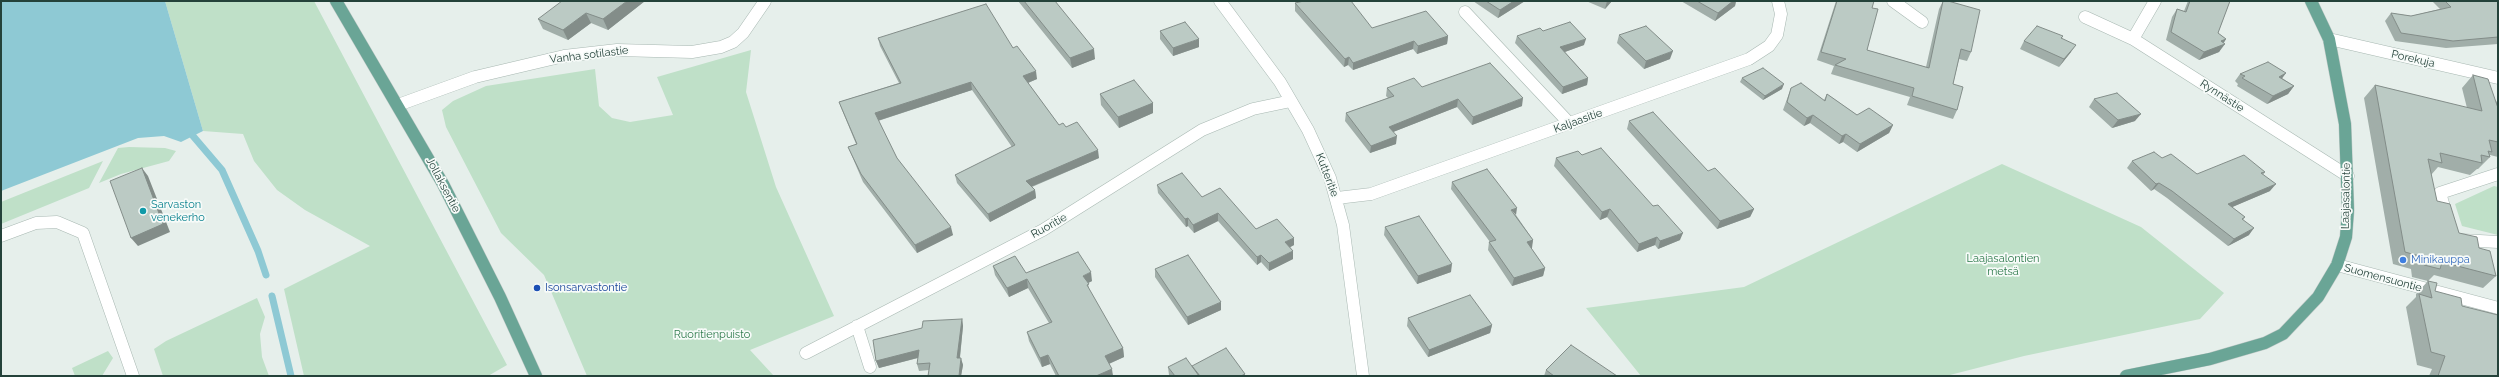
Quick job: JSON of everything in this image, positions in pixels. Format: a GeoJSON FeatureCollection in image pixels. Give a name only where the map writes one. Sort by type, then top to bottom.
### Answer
{"type":"FeatureCollection","features":[{"type":"Feature","properties":{"kind":"main road","name":"Jollaksentie"},"geometry":{"type":"LineString","coordinates":[[336,1],[443,184],[497,290],[536,376]]}},
{"type":"Feature","properties":{"kind":"main road","name":"Laajasalontie"},"geometry":{"type":"LineString","coordinates":[[2126,376],[2210,359],[2265,344],[2283,334],[2298,321],[2318,297],[2337,265],[2346,237],[2348,176],[2345,124],[2329,40],[2311,1]]}},
{"type":"Feature","properties":{"kind":"street","name":"Vanha sotilastie"},"geometry":{"type":"LineString","coordinates":[[398,105],[475,77],[564,56],[618,50],[692,52],[721,47],[733,42],[743,33],[765,1]]}},
{"type":"Feature","properties":{"kind":"street","name":"Kutteritie"},"geometry":{"type":"LineString","coordinates":[[1220,1],[1280,82],[1321,156],[1337,198],[1347,248],[1363,376]]}},
{"type":"Feature","properties":{"kind":"street","name":"Kaljaasitie"},"geometry":{"type":"LineString","coordinates":[[1337,198],[1371,194],[1570,124],[1759,53],[1770,46],[1777,36],[1781,14],[1778,1]]}},
{"type":"Feature","properties":{"kind":"street"},"geometry":{"type":"LineString","coordinates":[[1893,1],[1922,22]]}},
{"type":"Feature","properties":{"kind":"street"},"geometry":{"type":"LineString","coordinates":[[2133,39],[2155,1]]}},
{"type":"Feature","properties":{"kind":"street"},"geometry":{"type":"LineString","coordinates":[[1465,12],[1570,124]]}},
{"type":"Feature","properties":{"kind":"street","name":"Rynnästie"},"geometry":{"type":"LineString","coordinates":[[2085,17],[2133,39],[2348,176]]}},
{"type":"Feature","properties":{"kind":"street","name":"Porekuja"},"geometry":{"type":"LineString","coordinates":[[2329,40],[2498,78]]}},
{"type":"Feature","properties":{"kind":"street"},"geometry":{"type":"LineString","coordinates":[[2480,74],[2483,86]]}},
{"type":"Feature","properties":{"kind":"street","name":"Ruoritie"},"geometry":{"type":"LineString","coordinates":[[806,353],[1043,230],[1202,130],[1253,109],[1291,101]]}},
{"type":"Feature","properties":{"kind":"street"},"geometry":{"type":"LineString","coordinates":[[2498,174],[2440,193],[2452,240],[2486,240],[2498,242]]}},
{"type":"Feature","properties":{"kind":"street"},"geometry":{"type":"LineString","coordinates":[[1,236],[36,223],[57,222],[83,233],[132,375]]}},
{"type":"Feature","properties":{"kind":"street","name":"Suomensuontie"},"geometry":{"type":"LineString","coordinates":[[2337,265],[2498,308]]}},
{"type":"Feature","properties":{"kind":"street"},"geometry":{"type":"LineString","coordinates":[[857,326],[870,367]]}},
{"type":"Feature","properties":{"kind":"green space"},"geometry":{"type":"Polygon","coordinates":[[[165,1],[314,1],[507,365],[488,376],[304,376],[284,289],[370,246],[305,210],[277,190],[254,161],[243,134],[203,131],[165,1]]]}},
{"type":"Feature","properties":{"kind":"green space","name":"Ruoritienpuisto"},"geometry":{"type":"Polygon","coordinates":[[[751,50],[746,92],[776,187],[834,316],[750,350],[774,376],[587,376],[544,275],[501,233],[446,127],[442,110],[453,101],[486,86],[595,69],[599,106],[612,118],[630,122],[673,115],[657,77],[751,50]]]}},
{"type":"Feature","properties":{"kind":"green space"},"geometry":{"type":"Polygon","coordinates":[[[118,148],[165,148],[176,151],[169,161],[121,174],[99,183],[118,148]]]}},
{"type":"Feature","properties":{"kind":"green space"},"geometry":{"type":"Polygon","coordinates":[[[103,161],[89,188],[1,224],[1,202],[103,161]]]}},
{"type":"Feature","properties":{"kind":"green space","name":"Laajasalontien metsä"},"geometry":{"type":"Polygon","coordinates":[[[2002,164],[2141,227],[2224,293],[2200,319],[2024,356],[1946,376],[1641,376],[1586,308],[1744,287],[2002,164]]]}},
{"type":"Feature","properties":{"kind":"green space"},"geometry":{"type":"Polygon","coordinates":[[[2494,186],[2498,187],[2498,235],[2462,226],[2455,204],[2494,186]]]}},
{"type":"Feature","properties":{"kind":"green space"},"geometry":{"type":"Polygon","coordinates":[[[257,298],[265,317],[260,334],[262,357],[269,376],[163,376],[154,349],[166,341],[257,298]]]}},
{"type":"Feature","properties":{"kind":"green space"},"geometry":{"type":"Polygon","coordinates":[[[108,351],[113,358],[102,376],[75,376],[72,368],[108,351]]]}},
{"type":"Feature","properties":{"kind":"water"},"geometry":{"type":"Polygon","coordinates":[[[1,1],[165,1],[203,131],[181,142],[164,136],[138,138],[1,191],[1,1]]]}},
{"type":"Feature","properties":{"kind":"building"},"geometry":{"type":"Polygon","coordinates":[[[562,1],[627,1],[603,19],[586,13],[563,30],[538,19],[562,1]]]}},
{"type":"Feature","properties":{"kind":"building"},"geometry":{"type":"Polygon","coordinates":[[[1024,1],[1055,1],[1094,49],[1070,58],[1024,1]]]}},
{"type":"Feature","properties":{"kind":"building"},"geometry":{"type":"Polygon","coordinates":[[[1304,1],[1351,1],[1372,28],[1426,11],[1448,36],[1418,46],[1414,41],[1353,63],[1349,57],[1345,59],[1295,3],[1304,1]]]}},
{"type":"Feature","properties":{"kind":"building"},"geometry":{"type":"Polygon","coordinates":[[[1486,1],[1514,1],[1500,10],[1486,1]]]}},
{"type":"Feature","properties":{"kind":"building"},"geometry":{"type":"Polygon","coordinates":[[[1697,1],[1733,1],[1718,13],[1697,1]]]}},
{"type":"Feature","properties":{"kind":"building"},"geometry":{"type":"Polygon","coordinates":[[[1837,1],[1874,1],[1872,8],[1878,9],[1867,50],[1929,68],[1943,1],[1980,10],[1971,52],[1961,49],[1953,84],[1963,87],[1957,110],[1912,96],[1914,88],[1835,65],[1846,59],[1821,52],[1837,1]]]}},
{"type":"Feature","properties":{"kind":"building"},"geometry":{"type":"Polygon","coordinates":[[[2190,1],[2230,1],[2218,33],[2226,39],[2221,41],[2225,44],[2204,52],[2171,32],[2177,9],[2186,12],[2190,1]]]}},
{"type":"Feature","properties":{"kind":"building"},"geometry":{"type":"Polygon","coordinates":[[[2445,1],[2498,1],[2498,37],[2453,41],[2401,33],[2391,13],[2411,16],[2451,7],[2445,1]]]}},
{"type":"Feature","properties":{"kind":"building"},"geometry":{"type":"Polygon","coordinates":[[[986,4],[1013,48],[1017,46],[1036,71],[1023,76],[1059,125],[1063,123],[1066,127],[1077,122],[1098,150],[1026,181],[1035,190],[988,214],[955,175],[1015,145],[971,82],[875,113],[897,158],[951,227],[915,245],[861,174],[848,147],[857,144],[839,102],[901,83],[878,38],[986,4]]]}},
{"type":"Feature","properties":{"kind":"building"},"geometry":{"type":"Polygon","coordinates":[[[1185,22],[1199,39],[1173,48],[1160,31],[1185,22]]]}},
{"type":"Feature","properties":{"kind":"building"},"geometry":{"type":"Polygon","coordinates":[[[1570,22],[1586,39],[1560,47],[1588,78],[1563,87],[1517,36],[1540,28],[1543,31],[1570,22]]]}},
{"type":"Feature","properties":{"kind":"building"},"geometry":{"type":"Polygon","coordinates":[[[1646,26],[1673,51],[1646,61],[1619,35],[1646,26]]]}},
{"type":"Feature","properties":{"kind":"building"},"geometry":{"type":"Polygon","coordinates":[[[2037,26],[2063,36],[2061,38],[2076,45],[2064,59],[2024,41],[2037,26]]]}},
{"type":"Feature","properties":{"kind":"building"},"geometry":{"type":"Polygon","coordinates":[[[2268,62],[2286,73],[2279,77],[2294,86],[2273,96],[2242,78],[2245,76],[2240,74],[2268,62]]]}},
{"type":"Feature","properties":{"kind":"building"},"geometry":{"type":"Polygon","coordinates":[[[1490,63],[1523,98],[1473,117],[1458,99],[1389,127],[1397,136],[1371,146],[1346,113],[1394,96],[1387,88],[1414,78],[1422,87],[1490,63]]]}},
{"type":"Feature","properties":{"kind":"building"},"geometry":{"type":"Polygon","coordinates":[[[1763,68],[1784,84],[1765,96],[1742,78],[1763,68]]]}},
{"type":"Feature","properties":{"kind":"building"},"geometry":{"type":"Polygon","coordinates":[[[2473,75],[2488,79],[2498,108],[2498,142],[2489,140],[2492,152],[2488,151],[2490,157],[2481,155],[2482,163],[2440,153],[2442,163],[2428,159],[2437,201],[2450,204],[2459,233],[2477,237],[2479,248],[2490,251],[2496,276],[2442,262],[2440,269],[2424,265],[2423,257],[2405,252],[2375,85],[2482,111],[2473,75]]]}},
{"type":"Feature","properties":{"kind":"building"},"geometry":{"type":"Polygon","coordinates":[[[1134,80],[1153,103],[1118,117],[1100,94],[1134,80]]]}},
{"type":"Feature","properties":{"kind":"building"},"geometry":{"type":"Polygon","coordinates":[[[1801,83],[1825,101],[1827,94],[1857,115],[1869,108],[1893,125],[1860,144],[1846,134],[1842,136],[1813,115],[1807,118],[1787,102],[1791,88],[1801,83]]]}},
{"type":"Feature","properties":{"kind":"building"},"geometry":{"type":"Polygon","coordinates":[[[2117,93],[2141,114],[2118,120],[2094,99],[2117,93]]]}},
{"type":"Feature","properties":{"kind":"building"},"geometry":{"type":"Polygon","coordinates":[[[1653,112],[1708,171],[1715,168],[1754,209],[1720,221],[1629,121],[1653,112]]]}},
{"type":"Feature","properties":{"kind":"building"},"geometry":{"type":"Polygon","coordinates":[[[1601,148],[1653,206],[1658,205],[1683,233],[1660,241],[1657,237],[1639,244],[1610,209],[1602,212],[1556,158],[1578,151],[1582,155],[1601,148]]]}},
{"type":"Feature","properties":{"kind":"building"},"geometry":{"type":"Polygon","coordinates":[[[2154,152],[2162,158],[2171,154],[2197,174],[2244,155],[2265,172],[2261,173],[2276,184],[2228,204],[2245,217],[2242,219],[2254,228],[2234,239],[2172,191],[2159,183],[2156,184],[2132,161],[2154,152]]]}},
{"type":"Feature","properties":{"kind":"building","name":"Sarvaston venekerho"},"geometry":{"type":"Polygon","coordinates":[[[142,168],[163,224],[131,238],[110,181],[142,168]]]}},
{"type":"Feature","properties":{"kind":"building"},"geometry":{"type":"Polygon","coordinates":[[[1487,169],[1517,208],[1511,210],[1533,240],[1527,242],[1545,268],[1514,278],[1489,242],[1496,240],[1452,182],[1487,169]]]}},
{"type":"Feature","properties":{"kind":"building"},"geometry":{"type":"Polygon","coordinates":[[[1182,173],[1202,197],[1220,188],[1256,229],[1277,219],[1294,238],[1285,242],[1293,251],[1269,263],[1261,255],[1257,257],[1218,213],[1193,225],[1188,218],[1185,219],[1157,185],[1182,173]]]}},
{"type":"Feature","properties":{"kind":"building"},"geometry":{"type":"Polygon","coordinates":[[[1419,216],[1452,264],[1418,276],[1385,227],[1419,216]]]}},
{"type":"Feature","properties":{"kind":"building"},"geometry":{"type":"Polygon","coordinates":[[[1078,252],[1091,272],[1083,276],[1089,284],[1087,285],[1123,348],[1105,356],[1112,369],[1096,376],[1059,376],[1048,355],[1040,358],[1027,332],[1052,322],[1027,279],[1007,288],[993,266],[1015,256],[1026,273],[1078,252]]]}},
{"type":"Feature","properties":{"kind":"building"},"geometry":{"type":"Polygon","coordinates":[[[1188,255],[1221,302],[1187,317],[1155,269],[1188,255]]]}},
{"type":"Feature","properties":{"kind":"building"},"geometry":{"type":"Polygon","coordinates":[[[2428,281],[2437,283],[2435,291],[2461,298],[2462,306],[2498,315],[2498,376],[2438,376],[2445,356],[2431,352],[2419,294],[2432,298],[2428,281]]]}},
{"type":"Feature","properties":{"kind":"building"},"geometry":{"type":"Polygon","coordinates":[[[1470,295],[1492,325],[1429,350],[1408,318],[1470,295]]]}},
{"type":"Feature","properties":{"kind":"building"},"geometry":{"type":"Polygon","coordinates":[[[962,319],[957,358],[961,358],[959,376],[928,376],[930,363],[917,364],[919,350],[876,361],[873,340],[922,328],[923,321],[962,319]]]}},
{"type":"Feature","properties":{"kind":"building"},"geometry":{"type":"Polygon","coordinates":[[[1571,345],[1617,376],[1554,376],[1546,370],[1571,345]]]}},
{"type":"Feature","properties":{"kind":"building"},"geometry":{"type":"Polygon","coordinates":[[[1226,348],[1245,374],[1241,376],[1200,376],[1192,366],[1226,348]]]}},
{"type":"Feature","properties":{"kind":"building"},"geometry":{"type":"Polygon","coordinates":[[[1186,358],[1199,376],[1175,376],[1168,367],[1186,358]]]}},
{"type":"Feature","properties":{"kind":"waterway"},"geometry":{"type":"LineString","coordinates":[[193,136],[222,170],[258,251],[266,275]]}},
{"type":"Feature","properties":{"kind":"waterway"},"geometry":{"type":"LineString","coordinates":[[272,296],[291,376]]}},
{"type":"Feature","properties":{"kind":"place","name":"Sarvaston venekerho"},"geometry":{"type":"Point","coordinates":[143,211]}},
{"type":"Feature","properties":{"kind":"place","name":"Minikauppa"},"geometry":{"type":"Point","coordinates":[2403,260]}},
{"type":"Feature","properties":{"kind":"place","name":"Isonsarvastontie"},"geometry":{"type":"Point","coordinates":[537,288]}}]}
